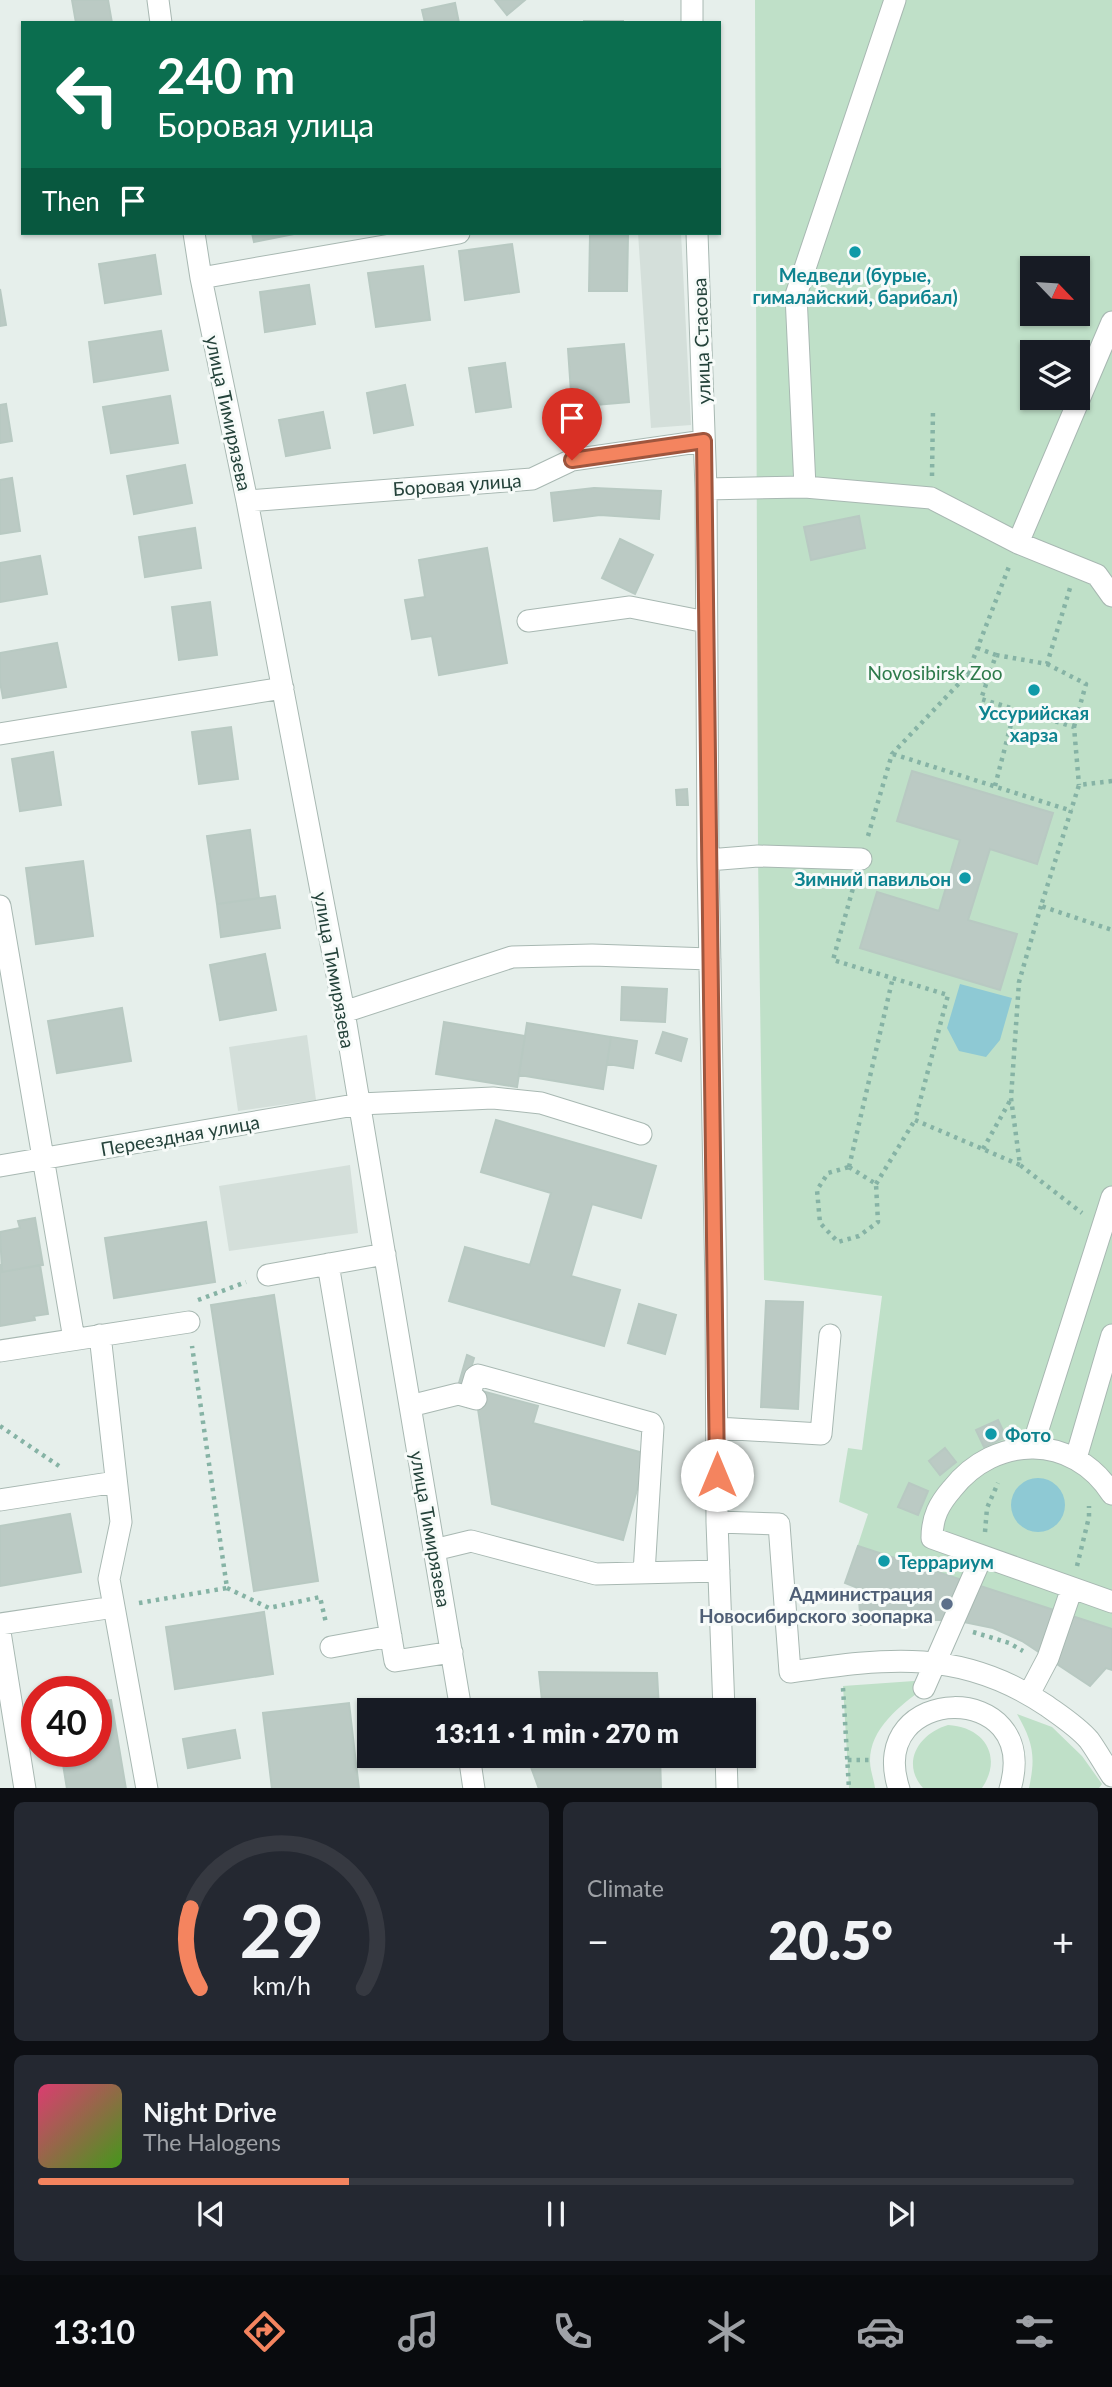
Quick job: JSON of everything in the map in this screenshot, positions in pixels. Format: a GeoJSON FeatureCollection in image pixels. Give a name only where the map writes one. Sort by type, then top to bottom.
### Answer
{"type":"FeatureCollection","features":[{"type":"Feature","properties":{"kind":"street"},"geometry":{"type":"LineString","coordinates":[[158,0],[162,21]]}},
{"type":"Feature","properties":{"kind":"street"},"geometry":{"type":"LineString","coordinates":[[692,0],[692,21]]}},
{"type":"Feature","properties":{"kind":"street"},"geometry":{"type":"LineString","coordinates":[[805,488],[796,295],[895,0]]}},
{"type":"Feature","properties":{"kind":"street","name":"улица Тимирязева"},"geometry":{"type":"LineString","coordinates":[[194,235],[344,1012],[459,1698]]}},
{"type":"Feature","properties":{"kind":"street"},"geometry":{"type":"LineString","coordinates":[[201,278],[447,235]]}},
{"type":"Feature","properties":{"kind":"street","name":"улица Стасова"},"geometry":{"type":"LineString","coordinates":[[697,235],[706,489],[708,860],[718,1522],[724,1698]]}},
{"type":"Feature","properties":{"kind":"street"},"geometry":{"type":"LineString","coordinates":[[1018,543],[1112,322]]}},
{"type":"Feature","properties":{"kind":"street","name":"Боровая улица"},"geometry":{"type":"LineString","coordinates":[[247,502],[532,478],[572,460],[704,441]]}},
{"type":"Feature","properties":{"kind":"street"},"geometry":{"type":"LineString","coordinates":[[706,489],[805,488],[932,498],[1018,543],[1097,575],[1112,596]]}},
{"type":"Feature","properties":{"kind":"street"},"geometry":{"type":"LineString","coordinates":[[528,621],[630,607],[706,622]]}},
{"type":"Feature","properties":{"kind":"street"},"geometry":{"type":"LineString","coordinates":[[0,734],[283,688]]}},
{"type":"Feature","properties":{"kind":"street"},"geometry":{"type":"LineString","coordinates":[[708,860],[758,856],[861,859]]}},
{"type":"Feature","properties":{"kind":"street"},"geometry":{"type":"LineString","coordinates":[[0,906],[74,1339]]}},
{"type":"Feature","properties":{"kind":"street"},"geometry":{"type":"LineString","coordinates":[[344,1012],[512,957],[592,955],[710,959]]}},
{"type":"Feature","properties":{"kind":"street","name":"Переездная улица"},"geometry":{"type":"LineString","coordinates":[[0,1166],[360,1104],[505,1099],[541,1103],[641,1134]]}},
{"type":"Feature","properties":{"kind":"street"},"geometry":{"type":"LineString","coordinates":[[1032,1448],[1112,1197]]}},
{"type":"Feature","properties":{"kind":"street"},"geometry":{"type":"LineString","coordinates":[[268,1275],[385,1254]]}},
{"type":"Feature","properties":{"kind":"street"},"geometry":{"type":"LineString","coordinates":[[328,1264],[395,1661],[452,1652]]}},
{"type":"Feature","properties":{"kind":"street"},"geometry":{"type":"LineString","coordinates":[[0,1351],[189,1322]]}},
{"type":"Feature","properties":{"kind":"street"},"geometry":{"type":"LineString","coordinates":[[100,1335],[121,1522],[109,1578],[147,1788]]}},
{"type":"Feature","properties":{"kind":"street"},"geometry":{"type":"LineString","coordinates":[[717,1428],[821,1434],[830,1335]]}},
{"type":"Feature","properties":{"kind":"street"},"geometry":{"type":"LineString","coordinates":[[1076,1458],[1112,1335]]}},
{"type":"Feature","properties":{"kind":"street"},"geometry":{"type":"LineString","coordinates":[[410,1406],[455,1394],[473,1398],[475,1377],[478,1375],[651,1423],[653,1427],[644,1573]]}},
{"type":"Feature","properties":{"kind":"street"},"geometry":{"type":"LineString","coordinates":[[1112,1494],[1102,1478],[1076,1458],[1057,1451],[1032,1448],[996,1453],[962,1476],[940,1503],[932,1522],[932,1538],[1112,1602]]}},
{"type":"Feature","properties":{"kind":"street"},"geometry":{"type":"LineString","coordinates":[[0,1500],[116,1482]]}},
{"type":"Feature","properties":{"kind":"street"},"geometry":{"type":"LineString","coordinates":[[718,1522],[779,1524],[790,1672],[839,1665],[936,1661],[989,1674],[1029,1694],[1061,1716],[1087,1738],[1112,1776]]}},
{"type":"Feature","properties":{"kind":"street"},"geometry":{"type":"LineString","coordinates":[[435,1550],[471,1541],[596,1574],[719,1571]]}},
{"type":"Feature","properties":{"kind":"street"},"geometry":{"type":"LineString","coordinates":[[924,1688],[982,1556]]}},
{"type":"Feature","properties":{"kind":"street"},"geometry":{"type":"LineString","coordinates":[[1029,1694],[1046,1662],[1072,1588]]}},
{"type":"Feature","properties":{"kind":"street"},"geometry":{"type":"LineString","coordinates":[[0,1624],[114,1607]]}},
{"type":"Feature","properties":{"kind":"street"},"geometry":{"type":"LineString","coordinates":[[0,1632],[25,1788]]}},
{"type":"Feature","properties":{"kind":"street"},"geometry":{"type":"LineString","coordinates":[[331,1647],[391,1636]]}},
{"type":"Feature","properties":{"kind":"street"},"geometry":{"type":"LineString","coordinates":[[975,1709],[989,1674]]}},
{"type":"Feature","properties":{"kind":"street"},"geometry":{"type":"LineString","coordinates":[[899,1788],[895,1768],[897,1748],[905,1731],[919,1717],[936,1708],[956,1706],[975,1709],[992,1719],[1006,1734],[1013,1753],[1014,1773],[1010,1788]]}},
{"type":"Feature","properties":{"kind":"street"},"geometry":{"type":"LineString","coordinates":[[471,1768],[474,1788]]}},
{"type":"Feature","properties":{"kind":"street"},"geometry":{"type":"LineString","coordinates":[[726,1768],[727,1788]]}},
{"type":"Feature","properties":{"kind":"path"},"geometry":{"type":"LineString","coordinates":[[932,498],[933,410]]}},
{"type":"Feature","properties":{"kind":"path"},"geometry":{"type":"LineString","coordinates":[[876,1184],[849,1167],[828,1173],[817,1190],[820,1223],[838,1242],[859,1236],[878,1222],[876,1184],[915,1120],[948,995],[833,960],[892,754],[967,675],[1018,543]]}},
{"type":"Feature","properties":{"kind":"path"},"geometry":{"type":"LineString","coordinates":[[1047,664],[1076,567]]}},
{"type":"Feature","properties":{"kind":"path"},"geometry":{"type":"LineString","coordinates":[[977,648],[996,655],[1047,664],[1086,684],[1074,727],[1079,785],[1020,982],[1011,1098],[1020,1166]]}},
{"type":"Feature","properties":{"kind":"path"},"geometry":{"type":"LineString","coordinates":[[996,655],[981,699],[1074,727]]}},
{"type":"Feature","properties":{"kind":"path"},"geometry":{"type":"LineString","coordinates":[[967,675],[986,682]]}},
{"type":"Feature","properties":{"kind":"path"},"geometry":{"type":"LineString","coordinates":[[995,786],[1015,709]]}},
{"type":"Feature","properties":{"kind":"path"},"geometry":{"type":"LineString","coordinates":[[892,754],[1072,811]]}},
{"type":"Feature","properties":{"kind":"path"},"geometry":{"type":"LineString","coordinates":[[1079,785],[1112,781]]}},
{"type":"Feature","properties":{"kind":"path"},"geometry":{"type":"LineString","coordinates":[[1041,906],[1112,930]]}},
{"type":"Feature","properties":{"kind":"path"},"geometry":{"type":"LineString","coordinates":[[849,1167],[893,977]]}},
{"type":"Feature","properties":{"kind":"path"},"geometry":{"type":"LineString","coordinates":[[983,1149],[1011,1098]]}},
{"type":"Feature","properties":{"kind":"path"},"geometry":{"type":"LineString","coordinates":[[915,1120],[1020,1166],[1101,1227]]}},
{"type":"Feature","properties":{"kind":"path"},"geometry":{"type":"LineString","coordinates":[[227,1588],[186,1305],[268,1275]]}},
{"type":"Feature","properties":{"kind":"path"},"geometry":{"type":"LineString","coordinates":[[0,1426],[89,1486]]}},
{"type":"Feature","properties":{"kind":"path"},"geometry":{"type":"LineString","coordinates":[[982,1556],[988,1508],[999,1481]]}},
{"type":"Feature","properties":{"kind":"path"},"geometry":{"type":"LineString","coordinates":[[1072,1588],[1089,1517],[1088,1503]]}},
{"type":"Feature","properties":{"kind":"path"},"geometry":{"type":"LineString","coordinates":[[114,1607],[227,1588],[270,1608],[320,1597],[331,1647]]}},
{"type":"Feature","properties":{"kind":"path"},"geometry":{"type":"LineString","coordinates":[[950,1629],[976,1632],[1009,1643],[1046,1662]]}},
{"type":"Feature","properties":{"kind":"path"},"geometry":{"type":"LineString","coordinates":[[849,1788],[843,1686],[855,1685]]}},
{"type":"Feature","properties":{"kind":"path"},"geometry":{"type":"LineString","coordinates":[[848,1760],[870,1760]]}},
{"type":"Feature","properties":{"kind":"shaded area"},"geometry":{"type":"Polygon","coordinates":[[[638,235],[681,235],[691,425],[651,428],[638,235]]]}},
{"type":"Feature","properties":{"kind":"shaded area"},"geometry":{"type":"Polygon","coordinates":[[[307,1035],[316,1100],[238,1111],[229,1047],[307,1035]]]}},
{"type":"Feature","properties":{"kind":"shaded area"},"geometry":{"type":"Polygon","coordinates":[[[350,1165],[358,1233],[229,1251],[219,1186],[350,1165]]]}},
{"type":"Feature","properties":{"kind":"green space","name":"Novosibirsk Zoo"},"geometry":{"type":"Polygon","coordinates":[[[755,0],[1112,0],[1112,1641],[854,1557],[868,1514],[839,1502],[848,1448],[862,1450],[882,1296],[764,1280],[758,856],[755,0]]]}},
{"type":"Feature","properties":{"kind":"green space"},"geometry":{"type":"Polygon","coordinates":[[[914,1681],[924,1688],[888,1719],[875,1738],[870,1761],[875,1788],[849,1788],[843,1686],[914,1681]]]}},
{"type":"Feature","properties":{"kind":"green space"},"geometry":{"type":"Polygon","coordinates":[[[1017,1714],[1052,1727],[1082,1756],[1102,1784],[1099,1788],[1029,1788],[1032,1750],[1017,1714]]]}},
{"type":"Feature","properties":{"kind":"green space"},"geometry":{"type":"Polygon","coordinates":[[[948,1725],[972,1731],[987,1746],[991,1765],[982,1788],[923,1788],[916,1778],[913,1759],[916,1750],[929,1735],[948,1725]]]}},
{"type":"Feature","properties":{"kind":"water"},"geometry":{"type":"Polygon","coordinates":[[[960,984],[1012,998],[1000,1040],[986,1057],[959,1051],[947,1028],[960,984]]]}},
{"type":"Feature","properties":{"kind":"water"},"geometry":{"type":"Polygon","coordinates":[[[1038,1478],[1057,1486],[1065,1505],[1057,1524],[1038,1532],[1019,1524],[1011,1505],[1019,1486],[1038,1478]]]}},
{"type":"Feature","properties":{"kind":"building"},"geometry":{"type":"Polygon","coordinates":[[[72,0],[108,0],[112,21],[76,21],[72,0]]]}},
{"type":"Feature","properties":{"kind":"building"},"geometry":{"type":"Polygon","coordinates":[[[495,0],[525,0],[507,15],[495,0]]]}},
{"type":"Feature","properties":{"kind":"building"},"geometry":{"type":"Polygon","coordinates":[[[455,3],[459,21],[425,21],[422,10],[455,3]]]}},
{"type":"Feature","properties":{"kind":"building"},"geometry":{"type":"Polygon","coordinates":[[[252,235],[289,235],[254,242],[252,235]]]}},
{"type":"Feature","properties":{"kind":"building"},"geometry":{"type":"Polygon","coordinates":[[[590,235],[628,235],[627,291],[589,291],[590,235]]]}},
{"type":"Feature","properties":{"kind":"building"},"geometry":{"type":"Polygon","coordinates":[[[512,244],[519,292],[465,300],[459,251],[512,244]]]}},
{"type":"Feature","properties":{"kind":"building"},"geometry":{"type":"Polygon","coordinates":[[[155,255],[161,294],[105,303],[99,264],[155,255]]]}},
{"type":"Feature","properties":{"kind":"building"},"geometry":{"type":"Polygon","coordinates":[[[423,266],[430,320],[376,327],[368,273],[423,266]]]}},
{"type":"Feature","properties":{"kind":"building"},"geometry":{"type":"Polygon","coordinates":[[[309,285],[315,324],[265,332],[260,292],[309,285]]]}},
{"type":"Feature","properties":{"kind":"building"},"geometry":{"type":"Polygon","coordinates":[[[0,289],[6,325],[0,326],[0,289]]]}},
{"type":"Feature","properties":{"kind":"building"},"geometry":{"type":"Polygon","coordinates":[[[161,331],[168,370],[94,382],[89,342],[161,331]]]}},
{"type":"Feature","properties":{"kind":"building"},"geometry":{"type":"Polygon","coordinates":[[[624,344],[629,402],[572,407],[568,349],[624,344]]]}},
{"type":"Feature","properties":{"kind":"building"},"geometry":{"type":"Polygon","coordinates":[[[505,363],[511,407],[476,412],[469,368],[505,363]]]}},
{"type":"Feature","properties":{"kind":"building"},"geometry":{"type":"Polygon","coordinates":[[[405,385],[413,425],[374,433],[367,393],[405,385]]]}},
{"type":"Feature","properties":{"kind":"building"},"geometry":{"type":"Polygon","coordinates":[[[170,396],[178,443],[111,453],[103,407],[170,396]]]}},
{"type":"Feature","properties":{"kind":"building"},"geometry":{"type":"Polygon","coordinates":[[[6,404],[12,441],[0,443],[0,405],[6,404]]]}},
{"type":"Feature","properties":{"kind":"building"},"geometry":{"type":"Polygon","coordinates":[[[323,412],[330,448],[286,456],[279,420],[323,412]]]}},
{"type":"Feature","properties":{"kind":"building"},"geometry":{"type":"Polygon","coordinates":[[[185,465],[192,503],[134,514],[127,476],[185,465]]]}},
{"type":"Feature","properties":{"kind":"building"},"geometry":{"type":"Polygon","coordinates":[[[12,478],[20,531],[0,534],[0,480],[12,478]]]}},
{"type":"Feature","properties":{"kind":"building"},"geometry":{"type":"Polygon","coordinates":[[[594,488],[661,491],[659,519],[600,515],[554,521],[551,493],[594,488]]]}},
{"type":"Feature","properties":{"kind":"building"},"geometry":{"type":"Polygon","coordinates":[[[859,516],[865,548],[811,560],[804,527],[859,516]]]}},
{"type":"Feature","properties":{"kind":"building"},"geometry":{"type":"Polygon","coordinates":[[[195,528],[201,568],[145,577],[139,537],[195,528]]]}},
{"type":"Feature","properties":{"kind":"building"},"geometry":{"type":"Polygon","coordinates":[[[620,539],[653,555],[635,594],[602,578],[620,539]]]}},
{"type":"Feature","properties":{"kind":"building"},"geometry":{"type":"Polygon","coordinates":[[[487,548],[507,663],[439,675],[432,636],[412,639],[405,600],[425,597],[419,560],[487,548]]]}},
{"type":"Feature","properties":{"kind":"building"},"geometry":{"type":"Polygon","coordinates":[[[40,556],[47,594],[0,602],[0,563],[40,556]]]}},
{"type":"Feature","properties":{"kind":"building"},"geometry":{"type":"Polygon","coordinates":[[[210,602],[217,655],[179,660],[172,607],[210,602]]]}},
{"type":"Feature","properties":{"kind":"building"},"geometry":{"type":"Polygon","coordinates":[[[57,643],[66,687],[3,698],[0,653],[57,643]]]}},
{"type":"Feature","properties":{"kind":"building"},"geometry":{"type":"Polygon","coordinates":[[[231,727],[238,779],[199,784],[192,732],[231,727]]]}},
{"type":"Feature","properties":{"kind":"building"},"geometry":{"type":"Polygon","coordinates":[[[53,752],[61,805],[20,811],[12,759],[53,752]]]}},
{"type":"Feature","properties":{"kind":"building","name":"Зимний павильон"},"geometry":{"type":"Polygon","coordinates":[[[912,771],[1053,813],[1037,864],[990,849],[968,920],[1017,934],[1000,990],[860,948],[877,892],[939,911],[960,840],[897,821],[912,771]]]}},
{"type":"Feature","properties":{"kind":"building"},"geometry":{"type":"Polygon","coordinates":[[[687,789],[688,805],[677,805],[676,790],[687,789]]]}},
{"type":"Feature","properties":{"kind":"building"},"geometry":{"type":"Polygon","coordinates":[[[250,830],[259,898],[217,904],[207,836],[250,830]]]}},
{"type":"Feature","properties":{"kind":"building"},"geometry":{"type":"Polygon","coordinates":[[[83,861],[93,936],[36,944],[26,868],[83,861]]]}},
{"type":"Feature","properties":{"kind":"building"},"geometry":{"type":"Polygon","coordinates":[[[275,896],[280,928],[221,937],[217,904],[275,896]]]}},
{"type":"Feature","properties":{"kind":"building"},"geometry":{"type":"Polygon","coordinates":[[[265,954],[276,1010],[220,1020],[210,965],[265,954]]]}},
{"type":"Feature","properties":{"kind":"building"},"geometry":{"type":"Polygon","coordinates":[[[622,987],[667,989],[665,1022],[621,1020],[622,987]]]}},
{"type":"Feature","properties":{"kind":"building"},"geometry":{"type":"Polygon","coordinates":[[[122,1008],[131,1061],[57,1073],[48,1021],[122,1008]]]}},
{"type":"Feature","properties":{"kind":"building"},"geometry":{"type":"Polygon","coordinates":[[[444,1022],[525,1036],[517,1087],[436,1074],[444,1022]]]}},
{"type":"Feature","properties":{"kind":"building"},"geometry":{"type":"Polygon","coordinates":[[[527,1023],[611,1037],[603,1089],[519,1075],[527,1023]]]}},
{"type":"Feature","properties":{"kind":"building"},"geometry":{"type":"Polygon","coordinates":[[[663,1032],[687,1039],[681,1061],[656,1053],[663,1032]]]}},
{"type":"Feature","properties":{"kind":"building"},"geometry":{"type":"Polygon","coordinates":[[[611,1037],[637,1041],[633,1068],[607,1064],[611,1037]]]}},
{"type":"Feature","properties":{"kind":"building"},"geometry":{"type":"Polygon","coordinates":[[[496,1120],[656,1166],[641,1218],[592,1204],[571,1276],[620,1290],[604,1346],[449,1301],[465,1247],[530,1265],[551,1193],[481,1172],[496,1120]]]}},
{"type":"Feature","properties":{"kind":"building"},"geometry":{"type":"Polygon","coordinates":[[[35,1218],[43,1265],[2,1272],[0,1232],[20,1228],[18,1221],[35,1218]]]}},
{"type":"Feature","properties":{"kind":"building"},"geometry":{"type":"Polygon","coordinates":[[[206,1222],[215,1282],[114,1298],[105,1238],[206,1222]]]}},
{"type":"Feature","properties":{"kind":"building"},"geometry":{"type":"Polygon","coordinates":[[[0,1264],[2,1272],[40,1265],[48,1314],[34,1316],[35,1320],[0,1326],[0,1264]]]}},
{"type":"Feature","properties":{"kind":"building"},"geometry":{"type":"Polygon","coordinates":[[[274,1295],[318,1581],[254,1591],[211,1305],[274,1295]]]}},
{"type":"Feature","properties":{"kind":"building"},"geometry":{"type":"Polygon","coordinates":[[[766,1301],[803,1302],[798,1409],[761,1407],[766,1301]]]}},
{"type":"Feature","properties":{"kind":"building"},"geometry":{"type":"Polygon","coordinates":[[[639,1304],[676,1315],[665,1354],[628,1343],[639,1304]]]}},
{"type":"Feature","properties":{"kind":"building"},"geometry":{"type":"Polygon","coordinates":[[[467,1355],[474,1358],[466,1385],[459,1383],[467,1355]]]}},
{"type":"Feature","properties":{"kind":"building"},"geometry":{"type":"Polygon","coordinates":[[[478,1390],[538,1406],[533,1423],[647,1454],[623,1540],[492,1504],[478,1409],[478,1390]]]}},
{"type":"Feature","properties":{"kind":"building","name":"Фото"},"geometry":{"type":"Polygon","coordinates":[[[998,1420],[1006,1437],[984,1447],[976,1430],[998,1420]]]}},
{"type":"Feature","properties":{"kind":"building"},"geometry":{"type":"Polygon","coordinates":[[[945,1448],[956,1462],[940,1475],[929,1461],[945,1448]]]}},
{"type":"Feature","properties":{"kind":"building"},"geometry":{"type":"Polygon","coordinates":[[[909,1483],[928,1491],[918,1515],[898,1507],[909,1483]]]}},
{"type":"Feature","properties":{"kind":"building"},"geometry":{"type":"Polygon","coordinates":[[[70,1514],[81,1572],[0,1586],[0,1526],[70,1514]]]}},
{"type":"Feature","properties":{"kind":"building","name":"Администрация Новосибирского зоопарка"},"geometry":{"type":"Polygon","coordinates":[[[858,1546],[1112,1629],[1112,1670],[1106,1668],[1090,1686],[1022,1641],[993,1628],[954,1620],[861,1625],[858,1588],[845,1583],[858,1546]]]}},
{"type":"Feature","properties":{"kind":"building"},"geometry":{"type":"Polygon","coordinates":[[[264,1612],[273,1674],[175,1689],[166,1627],[264,1612]]]}},
{"type":"Feature","properties":{"kind":"building"},"geometry":{"type":"Polygon","coordinates":[[[539,1672],[657,1673],[658,1698],[542,1698],[539,1672]]]}},
{"type":"Feature","properties":{"kind":"building"},"geometry":{"type":"Polygon","coordinates":[[[349,1703],[359,1788],[272,1788],[263,1713],[349,1703]]]}},
{"type":"Feature","properties":{"kind":"building"},"geometry":{"type":"Polygon","coordinates":[[[112,1706],[126,1788],[67,1788],[63,1767],[112,1767],[112,1706]]]}},
{"type":"Feature","properties":{"kind":"building"},"geometry":{"type":"Polygon","coordinates":[[[235,1730],[240,1758],[188,1768],[183,1739],[235,1730]]]}},
{"type":"Feature","properties":{"kind":"building"},"geometry":{"type":"Polygon","coordinates":[[[531,1768],[660,1768],[661,1788],[539,1788],[531,1768]]]}},
{"type":"Feature","properties":{"kind":"place","name":"Медведи (бурые, гималайский, барибал)"},"geometry":{"type":"Point","coordinates":[855,252]}},
{"type":"Feature","properties":{"kind":"place","name":"Уссурийская харза"},"geometry":{"type":"Point","coordinates":[1034,690]}},
{"type":"Feature","properties":{"kind":"place","name":"Зимний павильон"},"geometry":{"type":"Point","coordinates":[965,878]}},
{"type":"Feature","properties":{"kind":"place","name":"Фото"},"geometry":{"type":"Point","coordinates":[991,1434]}},
{"type":"Feature","properties":{"kind":"place","name":"Террариум"},"geometry":{"type":"Point","coordinates":[884,1561]}},
{"type":"Feature","properties":{"kind":"place","name":"Администрация Новосибирского зоопарка"},"geometry":{"type":"Point","coordinates":[947,1604]}},
{"type":"Feature","properties":{"kind":"route"},"geometry":{"type":"LineString","coordinates":[[572,460],[704,441],[717,1475]]}}]}
